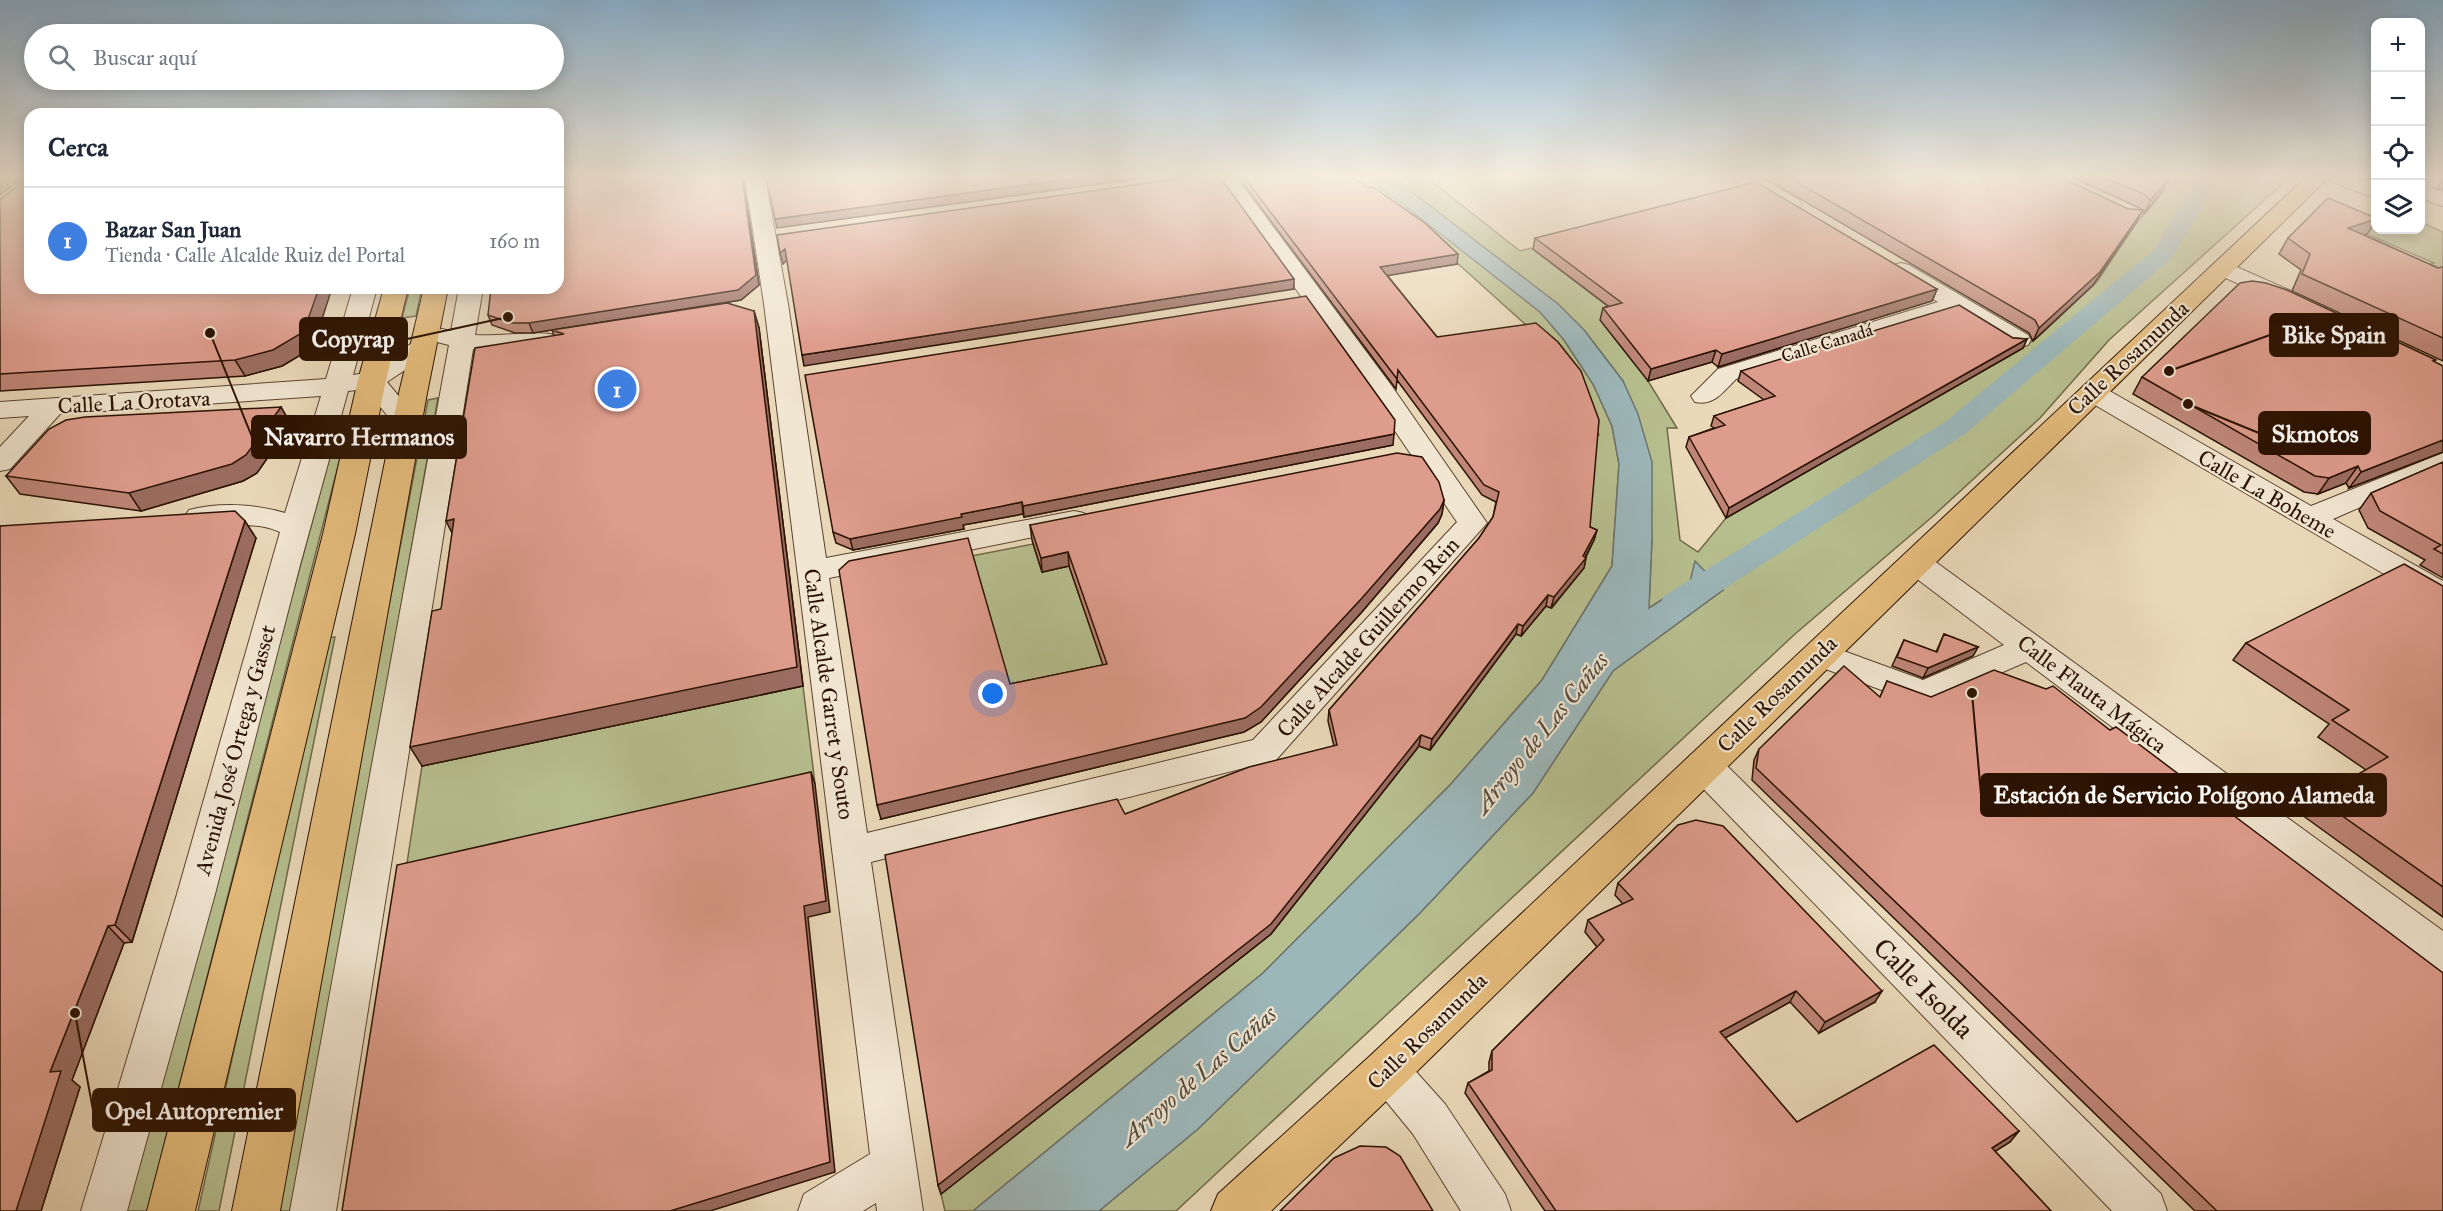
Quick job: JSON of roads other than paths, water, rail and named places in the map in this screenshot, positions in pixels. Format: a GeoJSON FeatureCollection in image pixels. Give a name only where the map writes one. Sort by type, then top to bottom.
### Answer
{"type":"FeatureCollection","features":[{"type":"Feature","properties":{"kind":"main road","name":"Calle Rosamunda"},"geometry":{"type":"LineString","coordinates":[[1235,1211],[1387,1070],[2259,234]]}},
{"type":"Feature","properties":{"kind":"main road","name":"Avenida José Ortega y Gasset"},"geometry":{"type":"LineString","coordinates":[[171,1211],[339,534],[355,382],[393,294]]}},
{"type":"Feature","properties":{"kind":"main road"},"geometry":{"type":"LineString","coordinates":[[256,1211],[435,294]]}},
{"type":"Feature","properties":{"kind":"street","name":"Calle Alcalde Garret y Souto"},"geometry":{"type":"LineString","coordinates":[[775,234],[764,306],[798,377],[813,571],[900,1211]]}},
{"type":"Feature","properties":{"kind":"street","name":"Calle Alcalde Guillermo Rein"},"geometry":{"type":"LineString","coordinates":[[851,852],[1264,751],[1472,523],[1424,450],[1303,298],[1261,234]]}},
{"type":"Feature","properties":{"kind":"street"},"geometry":{"type":"LineString","coordinates":[[1886,261],[2019,340]]}},
{"type":"Feature","properties":{"kind":"street"},"geometry":{"type":"LineString","coordinates":[[2223,268],[2308,308]]}},
{"type":"Feature","properties":{"kind":"street","name":"Avenida José Ortega y Gasset"},"geometry":{"type":"LineString","coordinates":[[104,1211],[196,894],[327,419],[355,382],[364,294]]}},
{"type":"Feature","properties":{"kind":"street"},"geometry":{"type":"LineString","coordinates":[[313,1211],[470,294]]}},
{"type":"Feature","properties":{"kind":"street","name":"Calle Canadá"},"geometry":{"type":"LineString","coordinates":[[1704,396],[1727,374],[1958,304]]}},
{"type":"Feature","properties":{"kind":"street"},"geometry":{"type":"LineString","coordinates":[[355,382],[425,339],[460,354],[567,337]]}},
{"type":"Feature","properties":{"kind":"street"},"geometry":{"type":"LineString","coordinates":[[355,382],[411,408],[460,354]]}},
{"type":"Feature","properties":{"kind":"street","name":"Calle La Orotava"},"geometry":{"type":"LineString","coordinates":[[0,410],[268,394],[355,382]]}},
{"type":"Feature","properties":{"kind":"street","name":"Calle La Boheme"},"geometry":{"type":"LineString","coordinates":[[2092,392],[2443,595]]}},
{"type":"Feature","properties":{"kind":"street","name":"Calle La Orotava"},"geometry":{"type":"LineString","coordinates":[[268,394],[303,404],[327,419]]}},
{"type":"Feature","properties":{"kind":"street"},"geometry":{"type":"LineString","coordinates":[[0,463],[52,407]]}},
{"type":"Feature","properties":{"kind":"street"},"geometry":{"type":"LineString","coordinates":[[1389,457],[1424,450]]}},
{"type":"Feature","properties":{"kind":"street"},"geometry":{"type":"LineString","coordinates":[[2309,518],[2443,461]]}},
{"type":"Feature","properties":{"kind":"street"},"geometry":{"type":"LineString","coordinates":[[217,516],[261,508],[289,498],[308,484]]}},
{"type":"Feature","properties":{"kind":"street"},"geometry":{"type":"LineString","coordinates":[[813,571],[1095,515]]}},
{"type":"Feature","properties":{"kind":"street"},"geometry":{"type":"LineString","coordinates":[[172,519],[255,516],[276,519],[296,528]]}},
{"type":"Feature","properties":{"kind":"street","name":"Calle Flauta Mágica"},"geometry":{"type":"LineString","coordinates":[[1915,562],[2443,954]]}},
{"type":"Feature","properties":{"kind":"street"},"geometry":{"type":"LineString","coordinates":[[1819,654],[1924,693],[2029,647]]}},
{"type":"Feature","properties":{"kind":"street","name":"Calle Isolda"},"geometry":{"type":"LineString","coordinates":[[1703,765],[2144,1211]]}},
{"type":"Feature","properties":{"kind":"street"},"geometry":{"type":"LineString","coordinates":[[1387,1070],[1428,1119],[1488,1211]]}},
{"type":"Feature","properties":{"kind":"street"},"geometry":{"type":"LineString","coordinates":[[821,1211],[893,1165]]}},
{"type":"Feature","properties":{"kind":"water","name":"Arroyo de Las Cañas"},"geometry":{"type":"Polygon","coordinates":[[[1440,234],[1466,234],[1558,304],[1584,330],[1623,381],[1638,414],[1652,462],[1649,608],[1690,582],[1695,561],[1723,590],[1613,671],[1533,793],[1420,913],[1198,1129],[1099,1211],[973,1211],[1263,973],[1450,785],[1542,680],[1612,566],[1619,464],[1612,426],[1593,384],[1564,340],[1540,312],[1440,234]]]}},
{"type":"Feature","properties":{"kind":"waterway"},"geometry":{"type":"LineString","coordinates":[[1676,604],[1955,428],[2164,253],[2176,234]]}},
{"type":"Feature","properties":{"kind":"place","name":"Copyrap"},"geometry":{"type":"Point","coordinates":[508,317]}},
{"type":"Feature","properties":{"kind":"place","name":"Navarro Hermanos"},"geometry":{"type":"Point","coordinates":[210,333]}},
{"type":"Feature","properties":{"kind":"place","name":"Bike Spain"},"geometry":{"type":"Point","coordinates":[2169,371]}},
{"type":"Feature","properties":{"kind":"place","name":"Bazar San Juan"},"geometry":{"type":"Point","coordinates":[617,389]}},
{"type":"Feature","properties":{"kind":"place","name":"Skmotos"},"geometry":{"type":"Point","coordinates":[2188,404]}},
{"type":"Feature","properties":{"kind":"place","name":"Estación de Servicio Polígono Alameda"},"geometry":{"type":"Point","coordinates":[1972,693]}},
{"type":"Feature","properties":{"kind":"place","name":"Opel Autopremier"},"geometry":{"type":"Point","coordinates":[75,1013]}}]}
